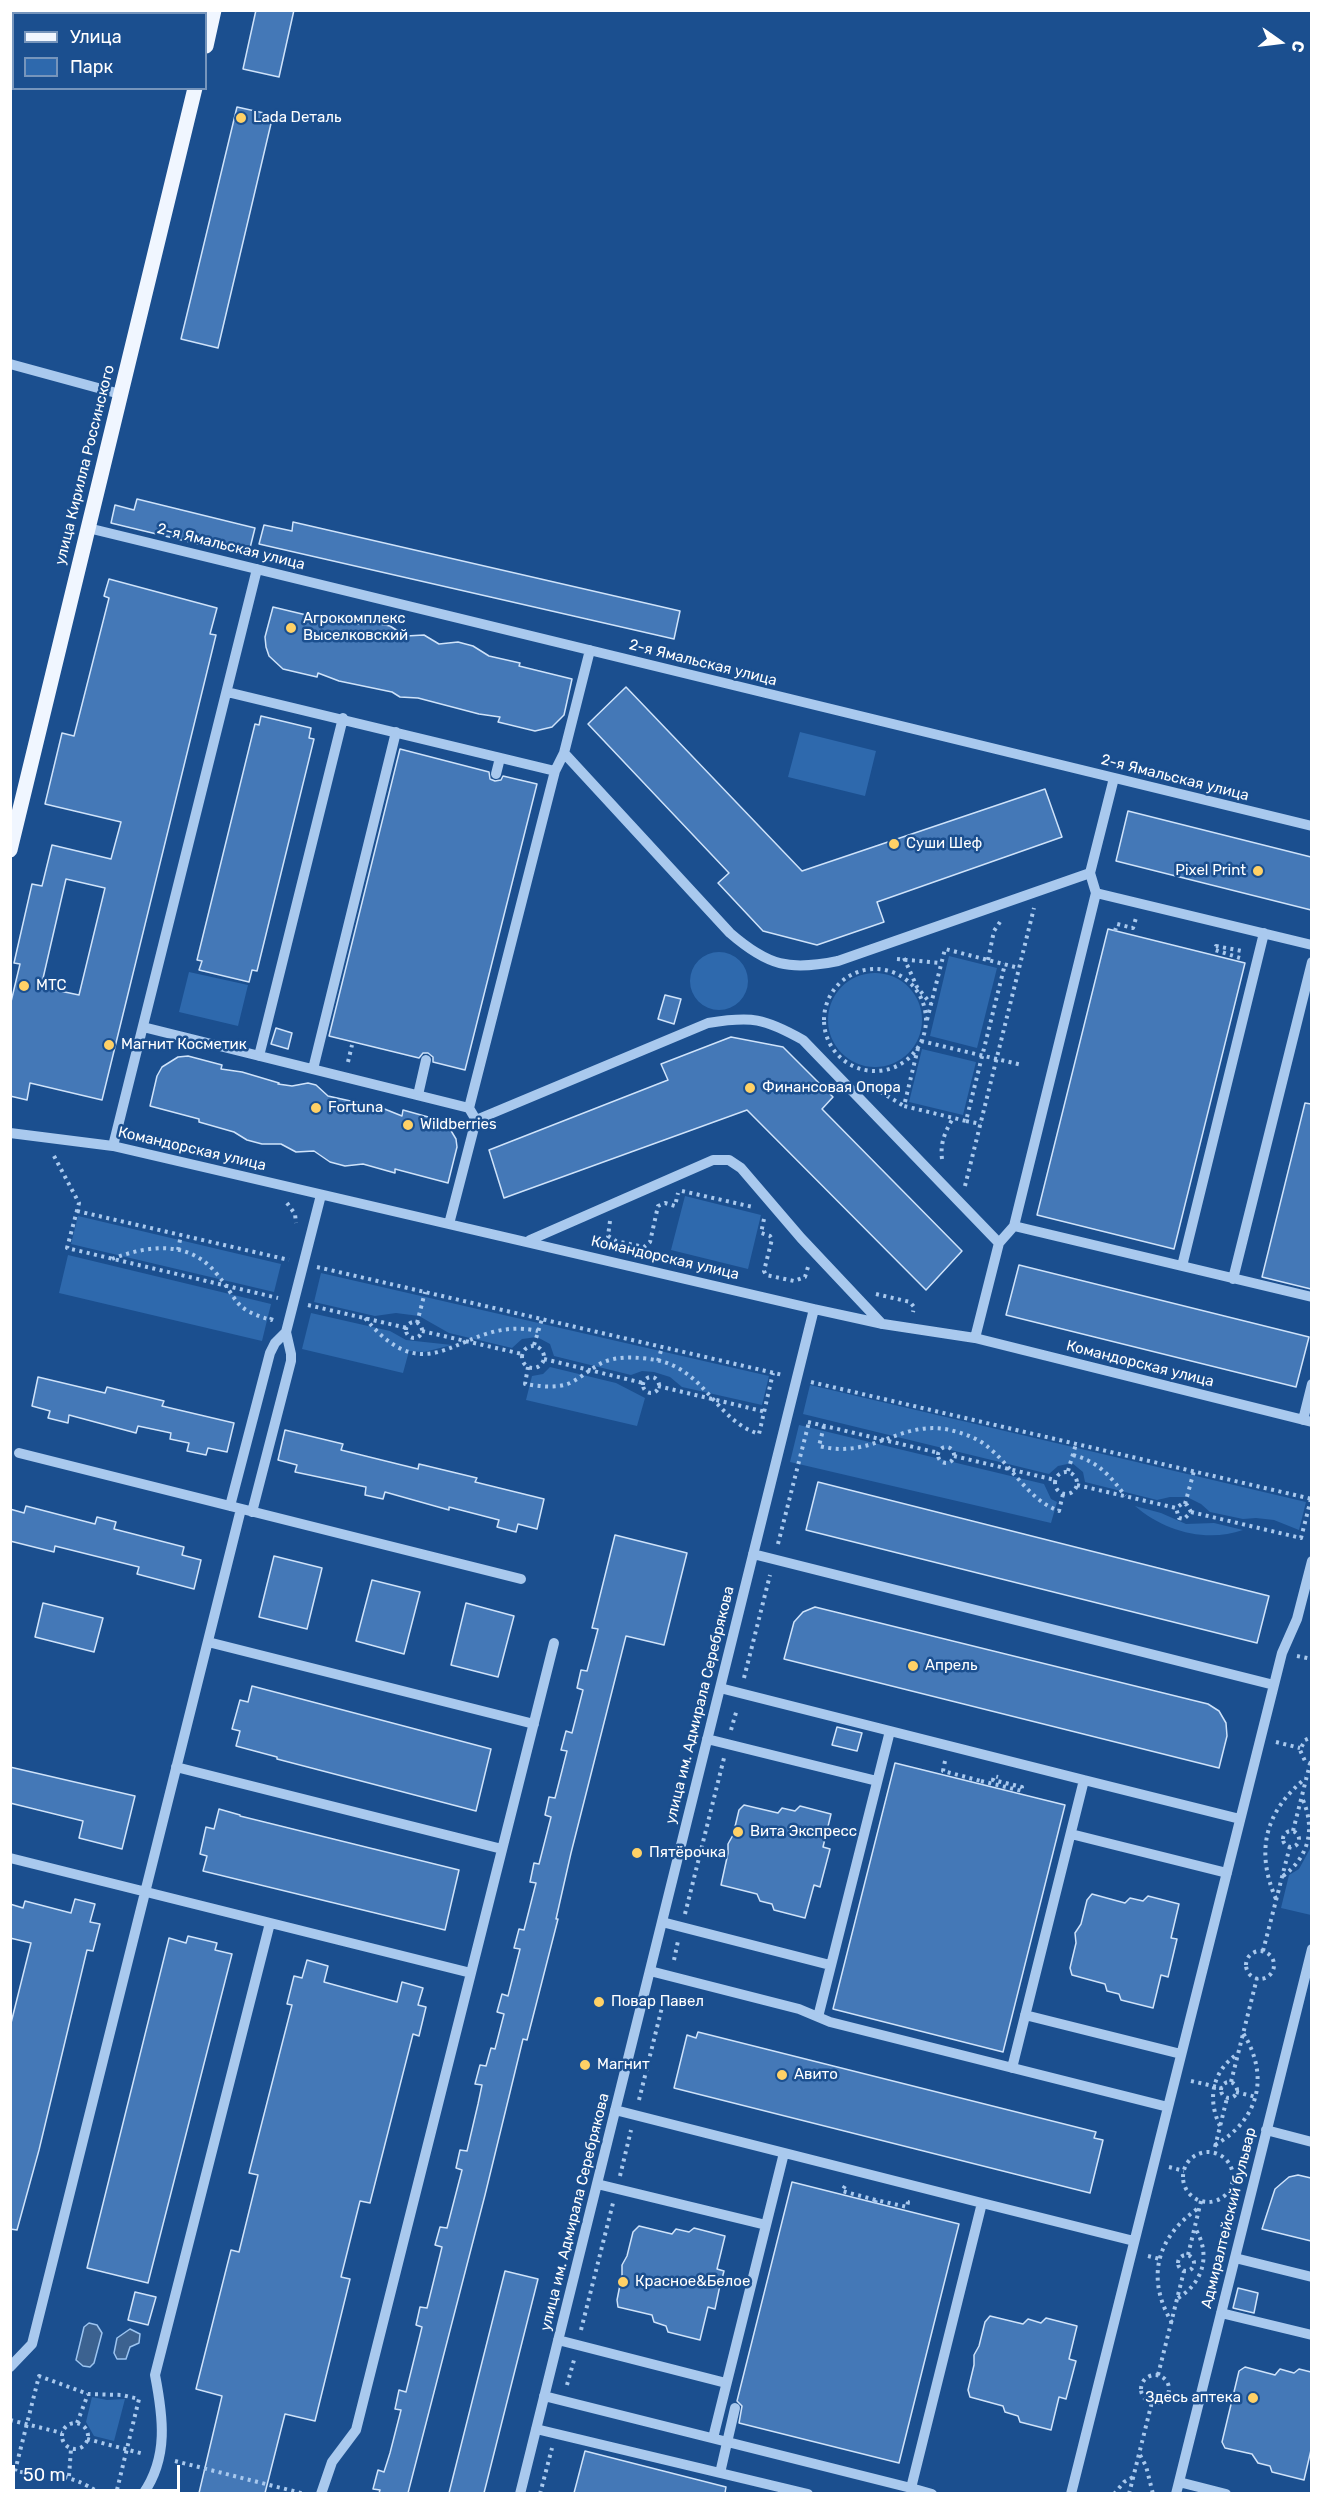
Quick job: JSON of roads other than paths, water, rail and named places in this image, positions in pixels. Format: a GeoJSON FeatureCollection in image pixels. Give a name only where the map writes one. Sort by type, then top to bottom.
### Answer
{"type":"FeatureCollection","features":[{"type":"Feature","properties":{"kind":"main road"},"geometry":{"type":"LineString","coordinates":[[207,42],[214,10]]}},
{"type":"Feature","properties":{"kind":"main road","name":"улица Кирилла Россинского"},"geometry":{"type":"LineString","coordinates":[[10,850],[195,90]]}},
{"type":"Feature","properties":{"kind":"street"},"geometry":{"type":"LineString","coordinates":[[10,364],[120,394]]}},
{"type":"Feature","properties":{"kind":"street","name":"2-я Ямальская улица"},"geometry":{"type":"LineString","coordinates":[[88,528],[1311,826]]}},
{"type":"Feature","properties":{"kind":"street"},"geometry":{"type":"LineString","coordinates":[[113,1146],[257,569]]}},
{"type":"Feature","properties":{"kind":"street"},"geometry":{"type":"LineString","coordinates":[[449,1224],[476,1120],[469,1108],[555,771],[564,753],[590,650]]}},
{"type":"Feature","properties":{"kind":"street"},"geometry":{"type":"LineString","coordinates":[[227,692],[343,718],[555,771]]}},
{"type":"Feature","properties":{"kind":"street"},"geometry":{"type":"LineString","coordinates":[[258,1056],[343,718]]}},
{"type":"Feature","properties":{"kind":"street"},"geometry":{"type":"LineString","coordinates":[[313,1069],[396,732]]}},
{"type":"Feature","properties":{"kind":"street"},"geometry":{"type":"LineString","coordinates":[[564,753],[730,933],[753,953],[780,964],[812,966],[838,962],[1090,873]]}},
{"type":"Feature","properties":{"kind":"street"},"geometry":{"type":"LineString","coordinates":[[496,774],[500,758]]}},
{"type":"Feature","properties":{"kind":"street"},"geometry":{"type":"LineString","coordinates":[[975,1338],[999,1243],[1014,1226],[1096,893],[1090,873],[1114,778]]}},
{"type":"Feature","properties":{"kind":"street"},"geometry":{"type":"LineString","coordinates":[[1096,893],[1311,945]]}},
{"type":"Feature","properties":{"kind":"street"},"geometry":{"type":"LineString","coordinates":[[1182,1266],[1264,933]]}},
{"type":"Feature","properties":{"kind":"street"},"geometry":{"type":"LineString","coordinates":[[1233,1279],[1311,962]]}},
{"type":"Feature","properties":{"kind":"street"},"geometry":{"type":"LineString","coordinates":[[476,1120],[708,1023],[741,1018],[774,1024],[803,1040],[999,1243]]}},
{"type":"Feature","properties":{"kind":"street"},"geometry":{"type":"LineString","coordinates":[[143,1027],[469,1108]]}},
{"type":"Feature","properties":{"kind":"street"},"geometry":{"type":"LineString","coordinates":[[418,1095],[426,1060]]}},
{"type":"Feature","properties":{"kind":"street","name":"Командорская улица"},"geometry":{"type":"LineString","coordinates":[[10,1133],[113,1146],[530,1241],[814,1309],[883,1324],[975,1338],[1307,1421]]}},
{"type":"Feature","properties":{"kind":"street"},"geometry":{"type":"LineString","coordinates":[[530,1241],[713,1160],[729,1160],[741,1168],[801,1239],[883,1324]]}},
{"type":"Feature","properties":{"kind":"street"},"geometry":{"type":"LineString","coordinates":[[241,1509],[291,1361],[286,1332],[321,1195]]}},
{"type":"Feature","properties":{"kind":"street"},"geometry":{"type":"LineString","coordinates":[[1014,1226],[1311,1297]]}},
{"type":"Feature","properties":{"kind":"street","name":"улица им. Адмирала Серебрякова"},"geometry":{"type":"LineString","coordinates":[[520,2493],[814,1309]]}},
{"type":"Feature","properties":{"kind":"street"},"geometry":{"type":"LineString","coordinates":[[10,2367],[32,2344],[241,1509],[270,1353],[275,1343],[286,1332]]}},
{"type":"Feature","properties":{"kind":"street"},"geometry":{"type":"LineString","coordinates":[[1307,1421],[1311,1384]]}},
{"type":"Feature","properties":{"kind":"street"},"geometry":{"type":"LineString","coordinates":[[19,1454],[521,1579]]}},
{"type":"Feature","properties":{"kind":"street"},"geometry":{"type":"LineString","coordinates":[[753,1554],[1274,1685]]}},
{"type":"Feature","properties":{"kind":"street"},"geometry":{"type":"LineString","coordinates":[[1071,2493],[1282,1653],[1297,1619],[1311,1561]]}},
{"type":"Feature","properties":{"kind":"street"},"geometry":{"type":"LineString","coordinates":[[208,1642],[534,1724]]}},
{"type":"Feature","properties":{"kind":"street"},"geometry":{"type":"LineString","coordinates":[[321,2493],[332,2462],[356,2430],[554,1643]]}},
{"type":"Feature","properties":{"kind":"street"},"geometry":{"type":"LineString","coordinates":[[720,1688],[1240,1819]]}},
{"type":"Feature","properties":{"kind":"street"},"geometry":{"type":"LineString","coordinates":[[818,2017],[890,1731]]}},
{"type":"Feature","properties":{"kind":"street"},"geometry":{"type":"LineString","coordinates":[[707,1739],[877,1781]]}},
{"type":"Feature","properties":{"kind":"street"},"geometry":{"type":"LineString","coordinates":[[177,1767],[502,1849]]}},
{"type":"Feature","properties":{"kind":"street"},"geometry":{"type":"LineString","coordinates":[[1012,2068],[1084,1780]]}},
{"type":"Feature","properties":{"kind":"street"},"geometry":{"type":"LineString","coordinates":[[1071,1834],[1227,1873]]}},
{"type":"Feature","properties":{"kind":"street"},"geometry":{"type":"LineString","coordinates":[[10,1858],[471,1973]]}},
{"type":"Feature","properties":{"kind":"street"},"geometry":{"type":"LineString","coordinates":[[662,1922],[831,1965]]}},
{"type":"Feature","properties":{"kind":"street"},"geometry":{"type":"LineString","coordinates":[[143,2493],[159,2457],[164,2419],[155,2375],[270,1923]]}},
{"type":"Feature","properties":{"kind":"street","name":"Адмиралтейский бульвар"},"geometry":{"type":"LineString","coordinates":[[1176,2493],[1311,1949]]}},
{"type":"Feature","properties":{"kind":"street"},"geometry":{"type":"LineString","coordinates":[[650,1971],[799,2008],[830,2022],[1168,2107]]}},
{"type":"Feature","properties":{"kind":"street"},"geometry":{"type":"LineString","coordinates":[[1025,2015],[1181,2054]]}},
{"type":"Feature","properties":{"kind":"street"},"geometry":{"type":"LineString","coordinates":[[615,2110],[1134,2241]]}},
{"type":"Feature","properties":{"kind":"street"},"geometry":{"type":"LineString","coordinates":[[1266,2130],[1311,2142]]}},
{"type":"Feature","properties":{"kind":"street"},"geometry":{"type":"LineString","coordinates":[[712,2438],[784,2153]]}},
{"type":"Feature","properties":{"kind":"street"},"geometry":{"type":"LineString","coordinates":[[597,2184],[766,2225]]}},
{"type":"Feature","properties":{"kind":"street"},"geometry":{"type":"LineString","coordinates":[[911,2488],[982,2203]]}},
{"type":"Feature","properties":{"kind":"street"},"geometry":{"type":"LineString","coordinates":[[1234,2258],[1311,2277]]}},
{"type":"Feature","properties":{"kind":"street"},"geometry":{"type":"LineString","coordinates":[[1221,2313],[1311,2335]]}},
{"type":"Feature","properties":{"kind":"street"},"geometry":{"type":"LineString","coordinates":[[558,2340],[726,2383]]}},
{"type":"Feature","properties":{"kind":"street"},"geometry":{"type":"LineString","coordinates":[[544,2396],[932,2493]]}},
{"type":"Feature","properties":{"kind":"street"},"geometry":{"type":"LineString","coordinates":[[720,2472],[735,2408]]}},
{"type":"Feature","properties":{"kind":"street"},"geometry":{"type":"LineString","coordinates":[[536,2429],[808,2493]]}},
{"type":"Feature","properties":{"kind":"street"},"geometry":{"type":"LineString","coordinates":[[1179,2482],[1226,2493]]}},
{"type":"Feature","properties":{"kind":"place","name":"Lada Dеталь"},"geometry":{"type":"Point","coordinates":[241,118]}},
{"type":"Feature","properties":{"kind":"place","name":"Агрокомплекс Выселковский"},"geometry":{"type":"Point","coordinates":[291,628]}},
{"type":"Feature","properties":{"kind":"place","name":"Суши Шеф"},"geometry":{"type":"Point","coordinates":[894,844]}},
{"type":"Feature","properties":{"kind":"place","name":"Pixel Print"},"geometry":{"type":"Point","coordinates":[1258,871]}},
{"type":"Feature","properties":{"kind":"place","name":"МТС"},"geometry":{"type":"Point","coordinates":[24,986]}},
{"type":"Feature","properties":{"kind":"place","name":"Магнит Косметик"},"geometry":{"type":"Point","coordinates":[109,1045]}},
{"type":"Feature","properties":{"kind":"place","name":"Финансовая Опора"},"geometry":{"type":"Point","coordinates":[750,1088]}},
{"type":"Feature","properties":{"kind":"place","name":"Fortuna"},"geometry":{"type":"Point","coordinates":[316,1108]}},
{"type":"Feature","properties":{"kind":"place","name":"Wildberries"},"geometry":{"type":"Point","coordinates":[408,1125]}},
{"type":"Feature","properties":{"kind":"place","name":"Апрель"},"geometry":{"type":"Point","coordinates":[913,1666]}},
{"type":"Feature","properties":{"kind":"place","name":"Вита Экспресс"},"geometry":{"type":"Point","coordinates":[738,1832]}},
{"type":"Feature","properties":{"kind":"place","name":"Пятёрочка"},"geometry":{"type":"Point","coordinates":[637,1853]}},
{"type":"Feature","properties":{"kind":"place","name":"Повар Павел"},"geometry":{"type":"Point","coordinates":[599,2002]}},
{"type":"Feature","properties":{"kind":"place","name":"Магнит"},"geometry":{"type":"Point","coordinates":[585,2065]}},
{"type":"Feature","properties":{"kind":"place","name":"Авито"},"geometry":{"type":"Point","coordinates":[782,2075]}},
{"type":"Feature","properties":{"kind":"place","name":"Красное&Белое"},"geometry":{"type":"Point","coordinates":[623,2282]}},
{"type":"Feature","properties":{"kind":"place","name":"Здесь аптека"},"geometry":{"type":"Point","coordinates":[1253,2398]}}]}
